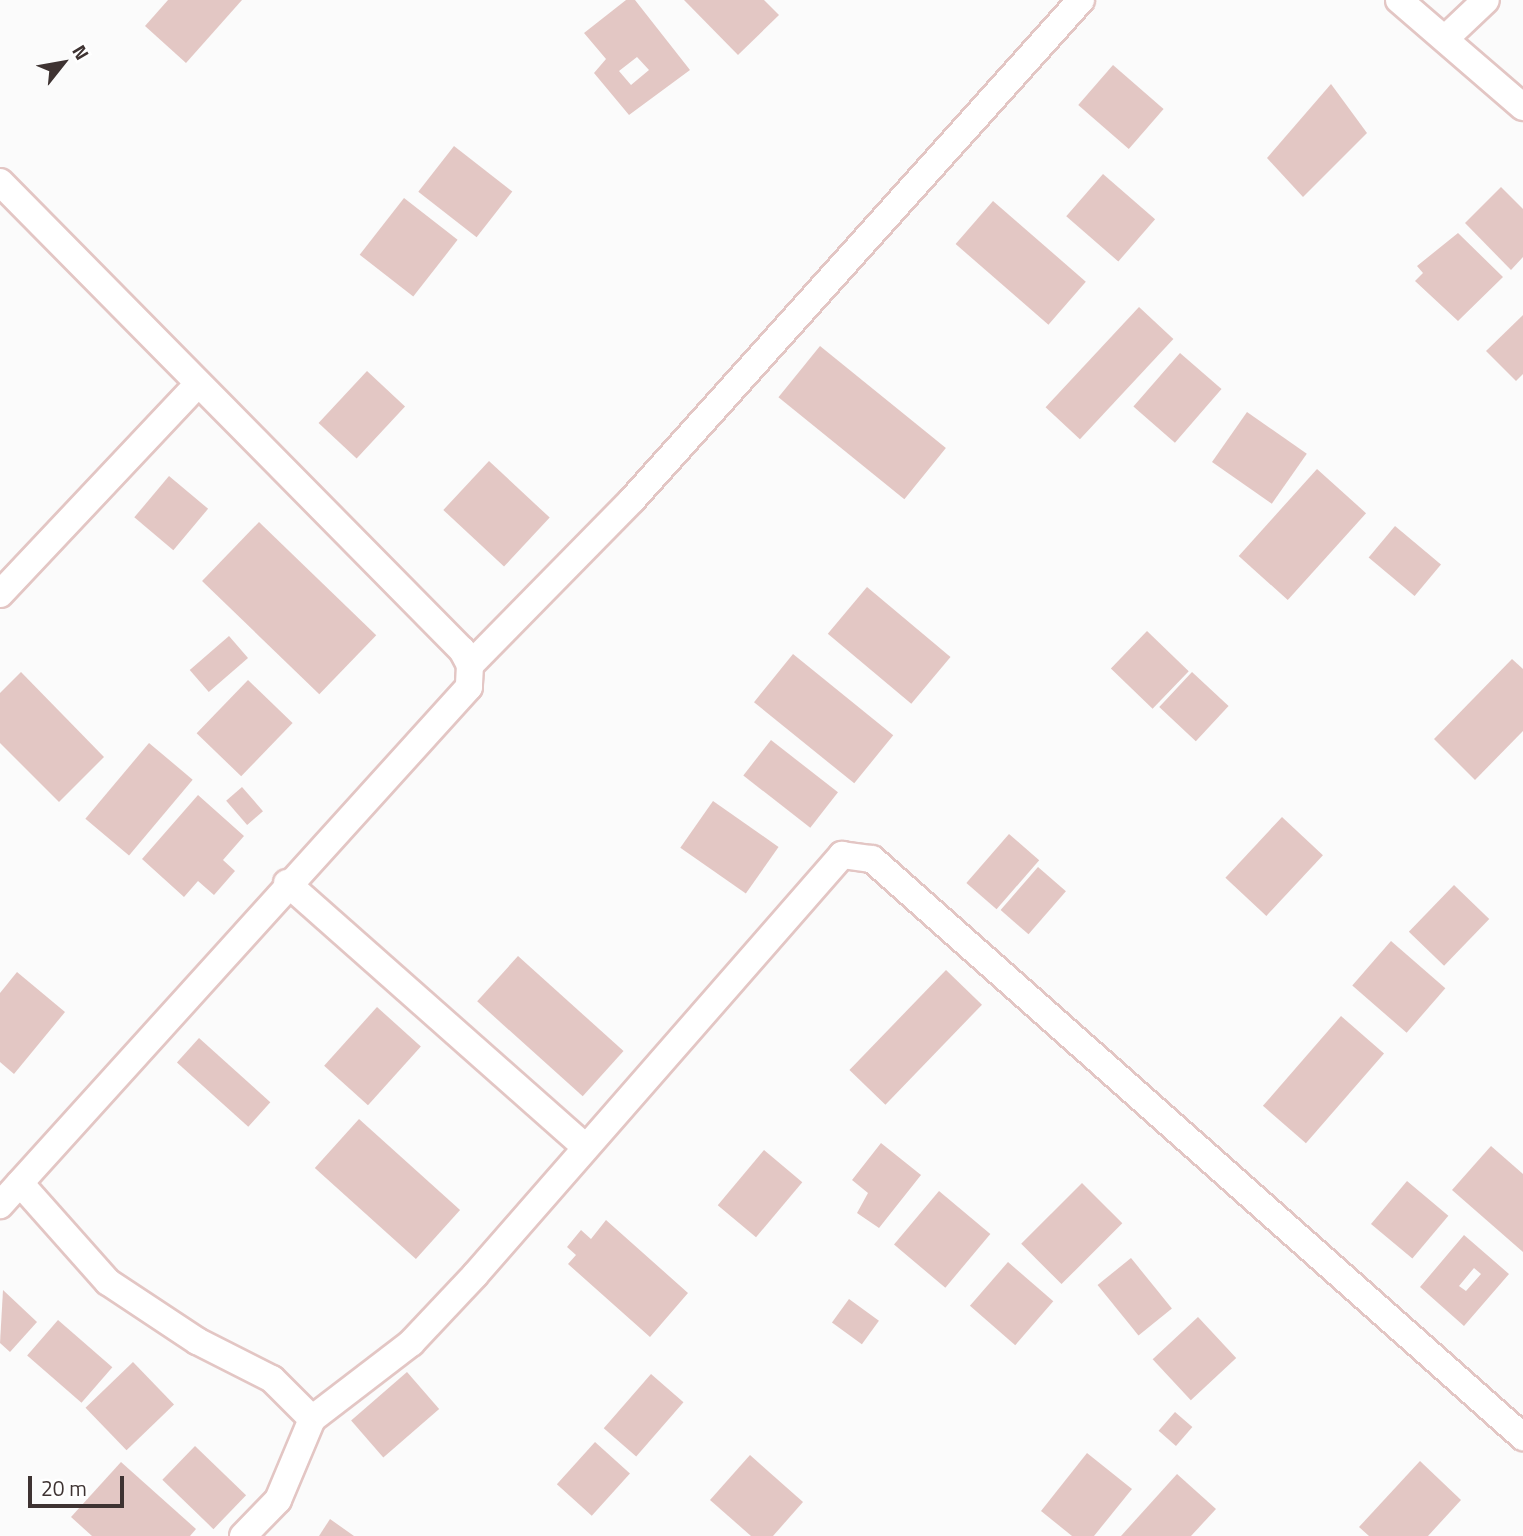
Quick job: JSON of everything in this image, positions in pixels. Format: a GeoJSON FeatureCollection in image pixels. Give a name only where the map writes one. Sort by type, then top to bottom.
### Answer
{"type":"FeatureCollection","features":[{"type":"Feature","properties":{"kind":"street"},"geometry":{"type":"LineString","coordinates":[[470,666],[632,500],[1082,0]]}},
{"type":"Feature","properties":{"kind":"street"},"geometry":{"type":"LineString","coordinates":[[1399,0],[1448,36],[1523,107]]}},
{"type":"Feature","properties":{"kind":"street"},"geometry":{"type":"LineString","coordinates":[[1448,36],[1486,0]]}},
{"type":"Feature","properties":{"kind":"street"},"geometry":{"type":"LineString","coordinates":[[0,182],[196,386],[462,650],[470,666],[469,687],[287,883],[0,1205]]}},
{"type":"Feature","properties":{"kind":"street"},"geometry":{"type":"LineString","coordinates":[[0,594],[196,386]]}},
{"type":"Feature","properties":{"kind":"street"},"geometry":{"type":"LineString","coordinates":[[243,1536],[278,1500],[312,1419],[411,1343],[842,855],[872,859],[1523,1437]]}},
{"type":"Feature","properties":{"kind":"street"},"geometry":{"type":"LineString","coordinates":[[287,883],[584,1146]]}},
{"type":"Feature","properties":{"kind":"street"},"geometry":{"type":"LineString","coordinates":[[20,1183],[108,1282],[197,1342],[272,1379],[312,1419]]}},
{"type":"Feature","properties":{"kind":"building"},"geometry":{"type":"Polygon","coordinates":[[[168,0],[242,0],[186,63],[145,26],[168,0]]]}},
{"type":"Feature","properties":{"kind":"building"},"geometry":{"type":"Polygon","coordinates":[[[626,0],[635,0],[690,70],[629,115],[594,73],[606,59],[584,33],[626,0]],[[637,57],[619,71],[631,85],[649,70],[637,57]]]}},
{"type":"Feature","properties":{"kind":"building"},"geometry":{"type":"Polygon","coordinates":[[[684,0],[764,0],[779,15],[738,55],[684,0]]]}},
{"type":"Feature","properties":{"kind":"building"},"geometry":{"type":"Polygon","coordinates":[[[1113,65],[1164,109],[1129,149],[1078,105],[1113,65]]]}},
{"type":"Feature","properties":{"kind":"building"},"geometry":{"type":"Polygon","coordinates":[[[1331,84],[1367,133],[1303,197],[1267,158],[1331,84]]]}},
{"type":"Feature","properties":{"kind":"building"},"geometry":{"type":"Polygon","coordinates":[[[454,146],[512,192],[477,237],[418,192],[454,146]]]}},
{"type":"Feature","properties":{"kind":"building"},"geometry":{"type":"Polygon","coordinates":[[[1103,174],[1155,219],[1118,262],[1066,216],[1103,174]]]}},
{"type":"Feature","properties":{"kind":"building"},"geometry":{"type":"Polygon","coordinates":[[[1501,187],[1523,209],[1523,257],[1511,270],[1465,223],[1501,187]]]}},
{"type":"Feature","properties":{"kind":"building"},"geometry":{"type":"Polygon","coordinates":[[[404,198],[458,240],[413,297],[360,255],[404,198]]]}},
{"type":"Feature","properties":{"kind":"building"},"geometry":{"type":"Polygon","coordinates":[[[993,201],[1086,282],[1048,325],[956,244],[993,201]]]}},
{"type":"Feature","properties":{"kind":"building"},"geometry":{"type":"Polygon","coordinates":[[[1458,233],[1503,277],[1458,321],[1415,281],[1423,273],[1417,266],[1458,233]]]}},
{"type":"Feature","properties":{"kind":"building"},"geometry":{"type":"Polygon","coordinates":[[[1139,307],[1173,339],[1080,439],[1046,407],[1139,307]]]}},
{"type":"Feature","properties":{"kind":"building"},"geometry":{"type":"Polygon","coordinates":[[[1523,315],[1523,374],[1516,381],[1486,351],[1523,315]]]}},
{"type":"Feature","properties":{"kind":"building"},"geometry":{"type":"Polygon","coordinates":[[[820,346],[946,448],[904,499],[778,397],[820,346]]]}},
{"type":"Feature","properties":{"kind":"building"},"geometry":{"type":"Polygon","coordinates":[[[1180,353],[1222,389],[1175,443],[1133,407],[1180,353]]]}},
{"type":"Feature","properties":{"kind":"building"},"geometry":{"type":"Polygon","coordinates":[[[367,371],[405,406],[357,458],[319,423],[367,371]]]}},
{"type":"Feature","properties":{"kind":"building"},"geometry":{"type":"Polygon","coordinates":[[[1247,412],[1307,454],[1272,504],[1212,462],[1247,412]]]}},
{"type":"Feature","properties":{"kind":"building"},"geometry":{"type":"Polygon","coordinates":[[[489,461],[550,518],[504,567],[443,510],[489,461]]]}},
{"type":"Feature","properties":{"kind":"building"},"geometry":{"type":"Polygon","coordinates":[[[1317,469],[1366,513],[1288,600],[1239,556],[1317,469]]]}},
{"type":"Feature","properties":{"kind":"building"},"geometry":{"type":"Polygon","coordinates":[[[169,476],[208,509],[173,550],[134,517],[169,476]]]}},
{"type":"Feature","properties":{"kind":"building"},"geometry":{"type":"Polygon","coordinates":[[[259,522],[376,635],[319,694],[202,581],[259,522]]]}},
{"type":"Feature","properties":{"kind":"building"},"geometry":{"type":"Polygon","coordinates":[[[1395,526],[1441,565],[1415,596],[1369,557],[1395,526]]]}},
{"type":"Feature","properties":{"kind":"building"},"geometry":{"type":"Polygon","coordinates":[[[867,587],[950,657],[911,704],[828,634],[867,587]]]}},
{"type":"Feature","properties":{"kind":"building"},"geometry":{"type":"Polygon","coordinates":[[[1147,631],[1189,671],[1153,709],[1111,668],[1147,631]]]}},
{"type":"Feature","properties":{"kind":"building"},"geometry":{"type":"Polygon","coordinates":[[[229,636],[248,658],[209,692],[190,670],[229,636]]]}},
{"type":"Feature","properties":{"kind":"building"},"geometry":{"type":"Polygon","coordinates":[[[793,654],[893,735],[854,783],[754,702],[793,654]]]}},
{"type":"Feature","properties":{"kind":"building"},"geometry":{"type":"Polygon","coordinates":[[[1512,659],[1523,669],[1523,731],[1475,780],[1434,739],[1512,659]]]}},
{"type":"Feature","properties":{"kind":"building"},"geometry":{"type":"Polygon","coordinates":[[[21,672],[104,757],[59,802],[0,743],[0,693],[21,672]]]}},
{"type":"Feature","properties":{"kind":"building"},"geometry":{"type":"Polygon","coordinates":[[[1192,672],[1229,706],[1196,741],[1159,707],[1192,672]]]}},
{"type":"Feature","properties":{"kind":"building"},"geometry":{"type":"Polygon","coordinates":[[[248,680],[293,723],[241,776],[197,733],[248,680]]]}},
{"type":"Feature","properties":{"kind":"building"},"geometry":{"type":"Polygon","coordinates":[[[771,740],[838,792],[810,828],[743,775],[771,740]]]}},
{"type":"Feature","properties":{"kind":"building"},"geometry":{"type":"Polygon","coordinates":[[[149,743],[193,780],[129,855],[85,819],[149,743]]]}},
{"type":"Feature","properties":{"kind":"building"},"geometry":{"type":"Polygon","coordinates":[[[242,787],[263,811],[247,825],[226,801],[242,787]]]}},
{"type":"Feature","properties":{"kind":"building"},"geometry":{"type":"Polygon","coordinates":[[[198,795],[244,836],[223,860],[235,871],[214,895],[198,881],[184,897],[142,859],[198,795]]]}},
{"type":"Feature","properties":{"kind":"building"},"geometry":{"type":"Polygon","coordinates":[[[713,801],[779,847],[746,894],[680,848],[713,801]]]}},
{"type":"Feature","properties":{"kind":"building"},"geometry":{"type":"Polygon","coordinates":[[[1282,817],[1323,855],[1266,916],[1225,878],[1282,817]]]}},
{"type":"Feature","properties":{"kind":"building"},"geometry":{"type":"Polygon","coordinates":[[[1009,834],[1039,860],[997,909],[966,883],[1009,834]]]}},
{"type":"Feature","properties":{"kind":"building"},"geometry":{"type":"Polygon","coordinates":[[[1038,867],[1066,891],[1029,934],[1001,910],[1038,867]]]}},
{"type":"Feature","properties":{"kind":"building"},"geometry":{"type":"Polygon","coordinates":[[[1454,885],[1489,919],[1444,966],[1409,932],[1454,885]]]}},
{"type":"Feature","properties":{"kind":"building"},"geometry":{"type":"Polygon","coordinates":[[[1391,941],[1445,988],[1407,1033],[1352,986],[1391,941]]]}},
{"type":"Feature","properties":{"kind":"building"},"geometry":{"type":"Polygon","coordinates":[[[518,956],[624,1051],[583,1096],[477,1001],[518,956]]]}},
{"type":"Feature","properties":{"kind":"building"},"geometry":{"type":"Polygon","coordinates":[[[946,970],[982,1005],[885,1105],[849,1070],[946,970]]]}},
{"type":"Feature","properties":{"kind":"building"},"geometry":{"type":"Polygon","coordinates":[[[17,972],[65,1012],[14,1074],[0,1062],[0,993],[17,972]]]}},
{"type":"Feature","properties":{"kind":"building"},"geometry":{"type":"Polygon","coordinates":[[[377,1007],[421,1046],[368,1105],[324,1066],[377,1007]]]}},
{"type":"Feature","properties":{"kind":"building"},"geometry":{"type":"Polygon","coordinates":[[[1341,1016],[1384,1053],[1306,1143],[1263,1106],[1341,1016]]]}},
{"type":"Feature","properties":{"kind":"building"},"geometry":{"type":"Polygon","coordinates":[[[199,1038],[270,1102],[248,1127],[177,1063],[199,1038]]]}},
{"type":"Feature","properties":{"kind":"building"},"geometry":{"type":"Polygon","coordinates":[[[359,1119],[460,1210],[416,1259],[315,1168],[359,1119]]]}},
{"type":"Feature","properties":{"kind":"building"},"geometry":{"type":"Polygon","coordinates":[[[881,1143],[921,1175],[879,1228],[857,1213],[868,1193],[852,1180],[881,1143]]]}},
{"type":"Feature","properties":{"kind":"building"},"geometry":{"type":"Polygon","coordinates":[[[1491,1146],[1523,1174],[1523,1252],[1452,1190],[1491,1146]]]}},
{"type":"Feature","properties":{"kind":"building"},"geometry":{"type":"Polygon","coordinates":[[[764,1150],[802,1182],[756,1237],[718,1205],[764,1150]]]}},
{"type":"Feature","properties":{"kind":"building"},"geometry":{"type":"Polygon","coordinates":[[[1407,1181],[1448,1216],[1412,1259],[1371,1224],[1407,1181]]]}},
{"type":"Feature","properties":{"kind":"building"},"geometry":{"type":"Polygon","coordinates":[[[1082,1183],[1122,1223],[1061,1284],[1021,1244],[1082,1183]]]}},
{"type":"Feature","properties":{"kind":"building"},"geometry":{"type":"Polygon","coordinates":[[[939,1191],[990,1234],[945,1288],[894,1245],[939,1191]]]}},
{"type":"Feature","properties":{"kind":"building"},"geometry":{"type":"Polygon","coordinates":[[[606,1220],[688,1293],[650,1337],[568,1264],[576,1255],[567,1247],[581,1230],[591,1239],[606,1220]]]}},
{"type":"Feature","properties":{"kind":"building"},"geometry":{"type":"Polygon","coordinates":[[[1464,1235],[1509,1274],[1464,1326],[1420,1287],[1464,1235]],[[1474,1268],[1459,1286],[1466,1291],[1481,1274],[1474,1268]]]}},
{"type":"Feature","properties":{"kind":"building"},"geometry":{"type":"Polygon","coordinates":[[[1131,1258],[1172,1309],[1138,1336],[1098,1285],[1131,1258]]]}},
{"type":"Feature","properties":{"kind":"building"},"geometry":{"type":"Polygon","coordinates":[[[1008,1262],[1053,1301],[1015,1345],[970,1306],[1008,1262]]]}},
{"type":"Feature","properties":{"kind":"building"},"geometry":{"type":"Polygon","coordinates":[[[3,1290],[37,1322],[10,1352],[0,1343],[3,1290]]]}},
{"type":"Feature","properties":{"kind":"building"},"geometry":{"type":"Polygon","coordinates":[[[849,1299],[879,1321],[862,1344],[832,1322],[849,1299]]]}},
{"type":"Feature","properties":{"kind":"building"},"geometry":{"type":"Polygon","coordinates":[[[1198,1317],[1236,1358],[1191,1400],[1153,1359],[1198,1317]]]}},
{"type":"Feature","properties":{"kind":"building"},"geometry":{"type":"Polygon","coordinates":[[[58,1320],[112,1367],[82,1403],[27,1355],[58,1320]]]}},
{"type":"Feature","properties":{"kind":"building"},"geometry":{"type":"Polygon","coordinates":[[[133,1362],[174,1404],[127,1450],[86,1408],[133,1362]]]}},
{"type":"Feature","properties":{"kind":"building"},"geometry":{"type":"Polygon","coordinates":[[[407,1372],[439,1409],[383,1458],[351,1421],[407,1372]]]}},
{"type":"Feature","properties":{"kind":"building"},"geometry":{"type":"Polygon","coordinates":[[[651,1374],[683,1402],[636,1457],[604,1428],[651,1374]]]}},
{"type":"Feature","properties":{"kind":"building"},"geometry":{"type":"Polygon","coordinates":[[[1175,1412],[1192,1427],[1176,1446],[1159,1431],[1175,1412]]]}},
{"type":"Feature","properties":{"kind":"building"},"geometry":{"type":"Polygon","coordinates":[[[595,1442],[630,1473],[592,1516],[557,1484],[595,1442]]]}},
{"type":"Feature","properties":{"kind":"building"},"geometry":{"type":"Polygon","coordinates":[[[195,1446],[246,1495],[213,1529],[162,1480],[195,1446]]]}},
{"type":"Feature","properties":{"kind":"building"},"geometry":{"type":"Polygon","coordinates":[[[1087,1453],[1132,1489],[1094,1536],[1072,1536],[1041,1511],[1087,1453]]]}},
{"type":"Feature","properties":{"kind":"building"},"geometry":{"type":"Polygon","coordinates":[[[750,1455],[803,1502],[773,1536],[751,1536],[710,1500],[750,1455]]]}},
{"type":"Feature","properties":{"kind":"building"},"geometry":{"type":"Polygon","coordinates":[[[1420,1461],[1461,1500],[1428,1536],[1369,1536],[1359,1527],[1420,1461]]]}},
{"type":"Feature","properties":{"kind":"building"},"geometry":{"type":"Polygon","coordinates":[[[121,1462],[196,1529],[190,1536],[92,1536],[71,1517],[121,1462]]]}},
{"type":"Feature","properties":{"kind":"building"},"geometry":{"type":"Polygon","coordinates":[[[1177,1474],[1216,1509],[1191,1536],[1121,1536],[1177,1474]]]}},
{"type":"Feature","properties":{"kind":"building"},"geometry":{"type":"Polygon","coordinates":[[[330,1519],[354,1536],[319,1536],[330,1519]]]}}]}
